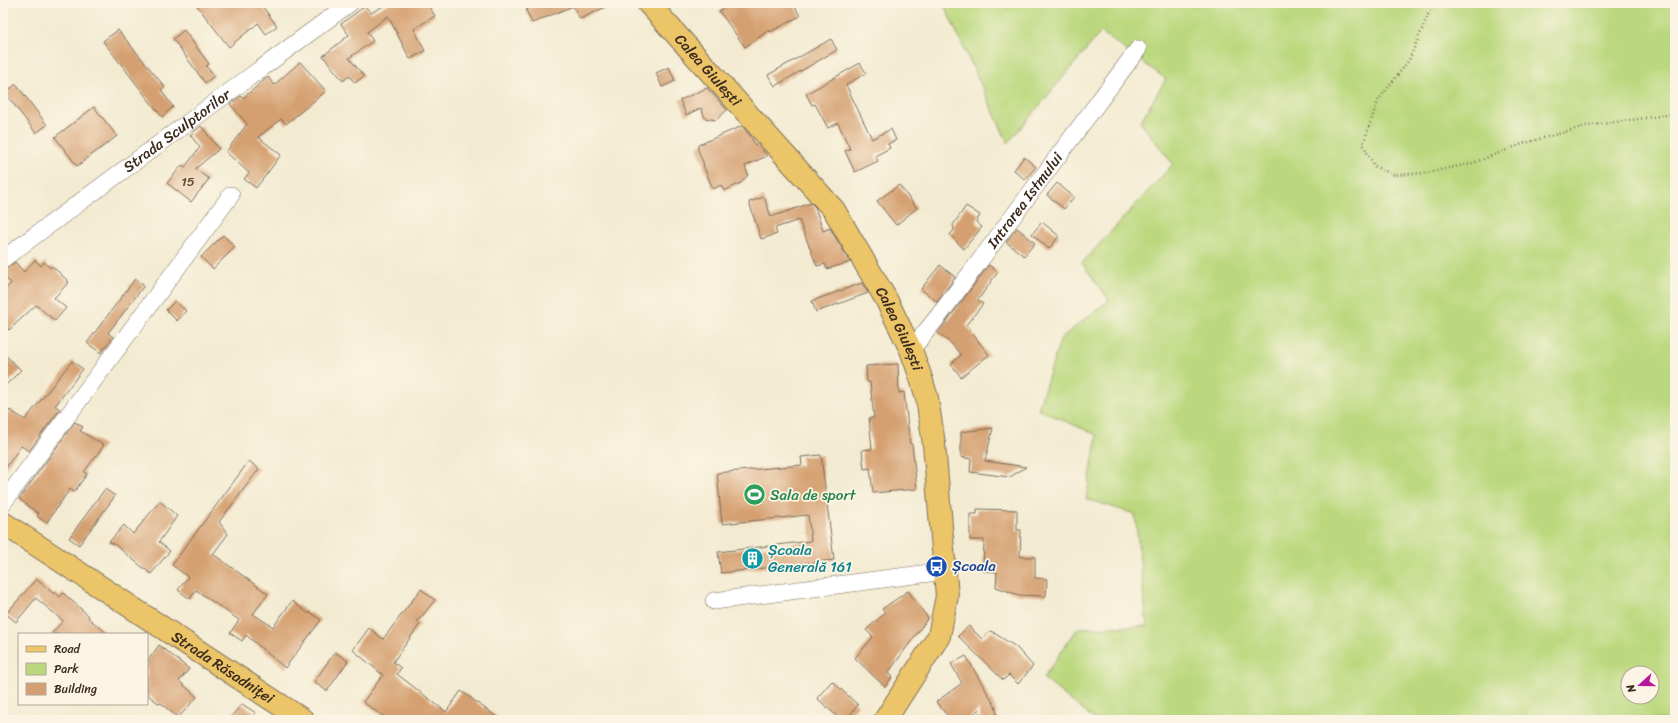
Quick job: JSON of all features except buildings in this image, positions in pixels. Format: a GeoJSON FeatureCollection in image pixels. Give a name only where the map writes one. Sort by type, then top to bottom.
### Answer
{"type":"FeatureCollection","features":[{"type":"Feature","properties":{"kind":"main road","name":"Calea Giulești"},"geometry":{"type":"LineString","coordinates":[[648,3],[834,210],[886,299],[911,350],[928,398],[934,444],[947,596],[939,636],[886,720]]}},
{"type":"Feature","properties":{"kind":"main road","name":"Strada Răsadniței"},"geometry":{"type":"LineString","coordinates":[[3,523],[303,720]]}},
{"type":"Feature","properties":{"kind":"street","name":"Strada Sculptorilor"},"geometry":{"type":"LineString","coordinates":[[3,259],[350,3]]}},
{"type":"Feature","properties":{"kind":"street","name":"Intrarea Istmului"},"geometry":{"type":"LineString","coordinates":[[911,350],[940,314],[1138,49]]}},
{"type":"Feature","properties":{"kind":"street"},"geometry":{"type":"LineString","coordinates":[[3,503],[231,195]]}},
{"type":"Feature","properties":{"kind":"street"},"geometry":{"type":"LineString","coordinates":[[714,601],[945,571]]}},
{"type":"Feature","properties":{"kind":"path"},"geometry":{"type":"LineString","coordinates":[[1433,3],[1409,60],[1378,101],[1363,144],[1374,166],[1394,175],[1426,173],[1473,163],[1522,144],[1586,126],[1675,114]]}},
{"type":"Feature","properties":{"kind":"green space"},"geometry":{"type":"Polygon","coordinates":[[[943,3],[1675,3],[1675,720],[1095,720],[1043,678],[1078,628],[1147,626],[1135,514],[1086,499],[1097,435],[1038,409],[1061,338],[1109,300],[1082,263],[1173,164],[1140,122],[1166,79],[1101,32],[1008,143],[943,3]]]}},
{"type":"Feature","properties":{"kind":"place","name":"Sala de sport"},"geometry":{"type":"Point","coordinates":[754,495]}},
{"type":"Feature","properties":{"kind":"place","name":"Școala Generală 161"},"geometry":{"type":"Point","coordinates":[752,559]}},
{"type":"Feature","properties":{"kind":"place","name":"Școala"},"geometry":{"type":"Point","coordinates":[937,566]}}]}
